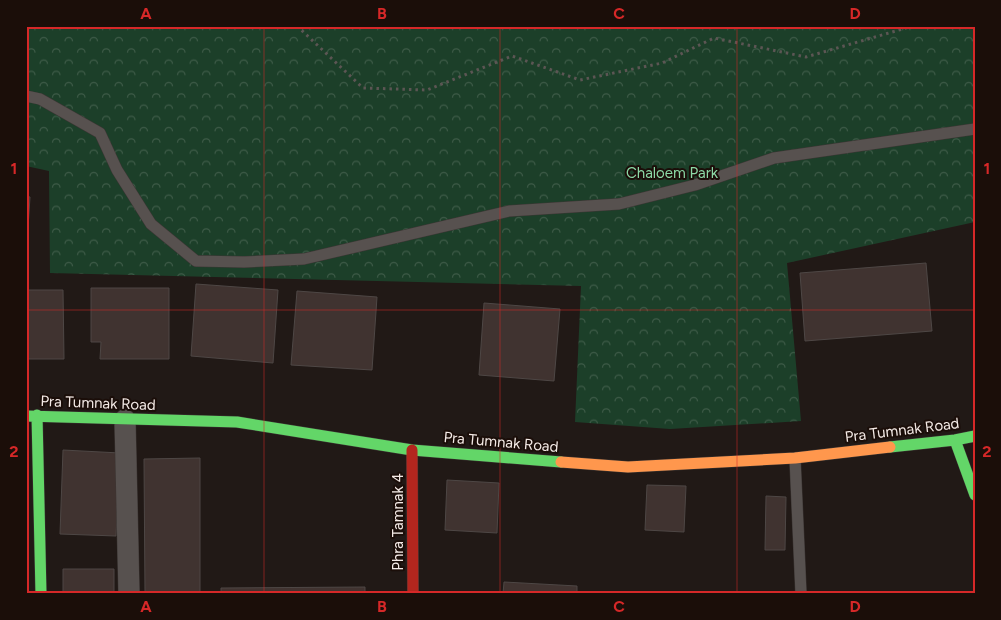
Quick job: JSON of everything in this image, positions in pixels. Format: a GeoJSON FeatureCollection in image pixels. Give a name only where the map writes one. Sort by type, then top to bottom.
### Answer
{"type":"FeatureCollection","features":[{"type":"Feature","properties":{"kind":"street","name":"Pra Tumnak Road"},"geometry":{"type":"LineString","coordinates":[[32,416],[237,422],[412,450],[628,467],[794,458],[955,440],[975,436]]}},
{"type":"Feature","properties":{"kind":"street"},"geometry":{"type":"LineString","coordinates":[[32,416],[41,594]]}},
{"type":"Feature","properties":{"kind":"street"},"geometry":{"type":"LineString","coordinates":[[125,420],[129,594]]}},
{"type":"Feature","properties":{"kind":"street"},"geometry":{"type":"LineString","coordinates":[[955,440],[975,495]]}},
{"type":"Feature","properties":{"kind":"street","name":"Phra Tamnak 4"},"geometry":{"type":"LineString","coordinates":[[412,450],[413,594]]}},
{"type":"Feature","properties":{"kind":"lane"},"geometry":{"type":"LineString","coordinates":[[26,96],[40,99],[100,133],[117,170],[151,224],[196,261],[244,262],[304,259],[510,212],[619,204],[695,185],[774,158],[975,129]]}},
{"type":"Feature","properties":{"kind":"lane"},"geometry":{"type":"LineString","coordinates":[[794,458],[800,594]]}},
{"type":"Feature","properties":{"kind":"path"},"geometry":{"type":"LineString","coordinates":[[297,26],[363,88],[427,90],[512,56],[580,80],[662,63],[714,38],[806,57],[913,26]]}},
{"type":"Feature","properties":{"kind":"green space","name":"Chaloem Park"},"geometry":{"type":"Polygon","coordinates":[[[26,26],[975,26],[975,222],[787,263],[801,421],[670,429],[575,422],[581,286],[50,273],[49,171],[26,166],[26,26]]]}},
{"type":"Feature","properties":{"kind":"building"},"geometry":{"type":"Polygon","coordinates":[[[26,196],[30,197],[26,259],[26,196]]]}},
{"type":"Feature","properties":{"kind":"building"},"geometry":{"type":"Polygon","coordinates":[[[926,263],[932,331],[805,341],[800,273],[926,263]]]}},
{"type":"Feature","properties":{"kind":"building"},"geometry":{"type":"Polygon","coordinates":[[[196,284],[278,290],[273,363],[191,356],[196,284]]]}},
{"type":"Feature","properties":{"kind":"building"},"geometry":{"type":"Polygon","coordinates":[[[91,288],[169,288],[169,359],[100,359],[101,342],[91,342],[91,288]]]}},
{"type":"Feature","properties":{"kind":"building"},"geometry":{"type":"Polygon","coordinates":[[[26,290],[63,290],[64,359],[26,359],[26,290]]]}},
{"type":"Feature","properties":{"kind":"building"},"geometry":{"type":"Polygon","coordinates":[[[297,291],[377,297],[372,370],[291,365],[297,291]]]}},
{"type":"Feature","properties":{"kind":"building"},"geometry":{"type":"Polygon","coordinates":[[[484,303],[560,309],[554,381],[479,375],[484,303]]]}},
{"type":"Feature","properties":{"kind":"building"},"geometry":{"type":"Polygon","coordinates":[[[63,450],[120,453],[116,536],[60,534],[63,450]]]}},
{"type":"Feature","properties":{"kind":"building"},"geometry":{"type":"Polygon","coordinates":[[[200,458],[200,594],[145,594],[144,459],[200,458]]]}},
{"type":"Feature","properties":{"kind":"building"},"geometry":{"type":"Polygon","coordinates":[[[447,480],[499,483],[497,533],[445,530],[447,480]]]}},
{"type":"Feature","properties":{"kind":"building"},"geometry":{"type":"Polygon","coordinates":[[[647,485],[686,486],[684,532],[645,530],[647,485]]]}},
{"type":"Feature","properties":{"kind":"building"},"geometry":{"type":"Polygon","coordinates":[[[766,496],[786,497],[785,550],[765,550],[766,496]]]}},
{"type":"Feature","properties":{"kind":"building"},"geometry":{"type":"Polygon","coordinates":[[[63,569],[114,569],[114,594],[63,594],[63,569]]]}},
{"type":"Feature","properties":{"kind":"building"},"geometry":{"type":"Polygon","coordinates":[[[504,582],[577,586],[577,594],[503,594],[504,582]]]}},
{"type":"Feature","properties":{"kind":"building"},"geometry":{"type":"Polygon","coordinates":[[[365,587],[365,594],[221,594],[221,588],[365,587]]]}},
{"type":"Feature","properties":{"kind":"traffic: fast"},"geometry":{"type":"LineString","coordinates":[[37,415],[41,594]]}},
{"type":"Feature","properties":{"kind":"traffic: fast"},"geometry":{"type":"LineString","coordinates":[[26,416],[237,422],[412,450],[561,462]]}},
{"type":"Feature","properties":{"kind":"traffic: fast"},"geometry":{"type":"LineString","coordinates":[[890,447],[975,436]]}},
{"type":"Feature","properties":{"kind":"traffic: fast"},"geometry":{"type":"LineString","coordinates":[[955,440],[975,495]]}},
{"type":"Feature","properties":{"kind":"traffic: slow"},"geometry":{"type":"LineString","coordinates":[[561,462],[628,467],[795,458],[890,447]]}},
{"type":"Feature","properties":{"kind":"traffic: jam"},"geometry":{"type":"LineString","coordinates":[[412,450],[413,594]]}}]}
